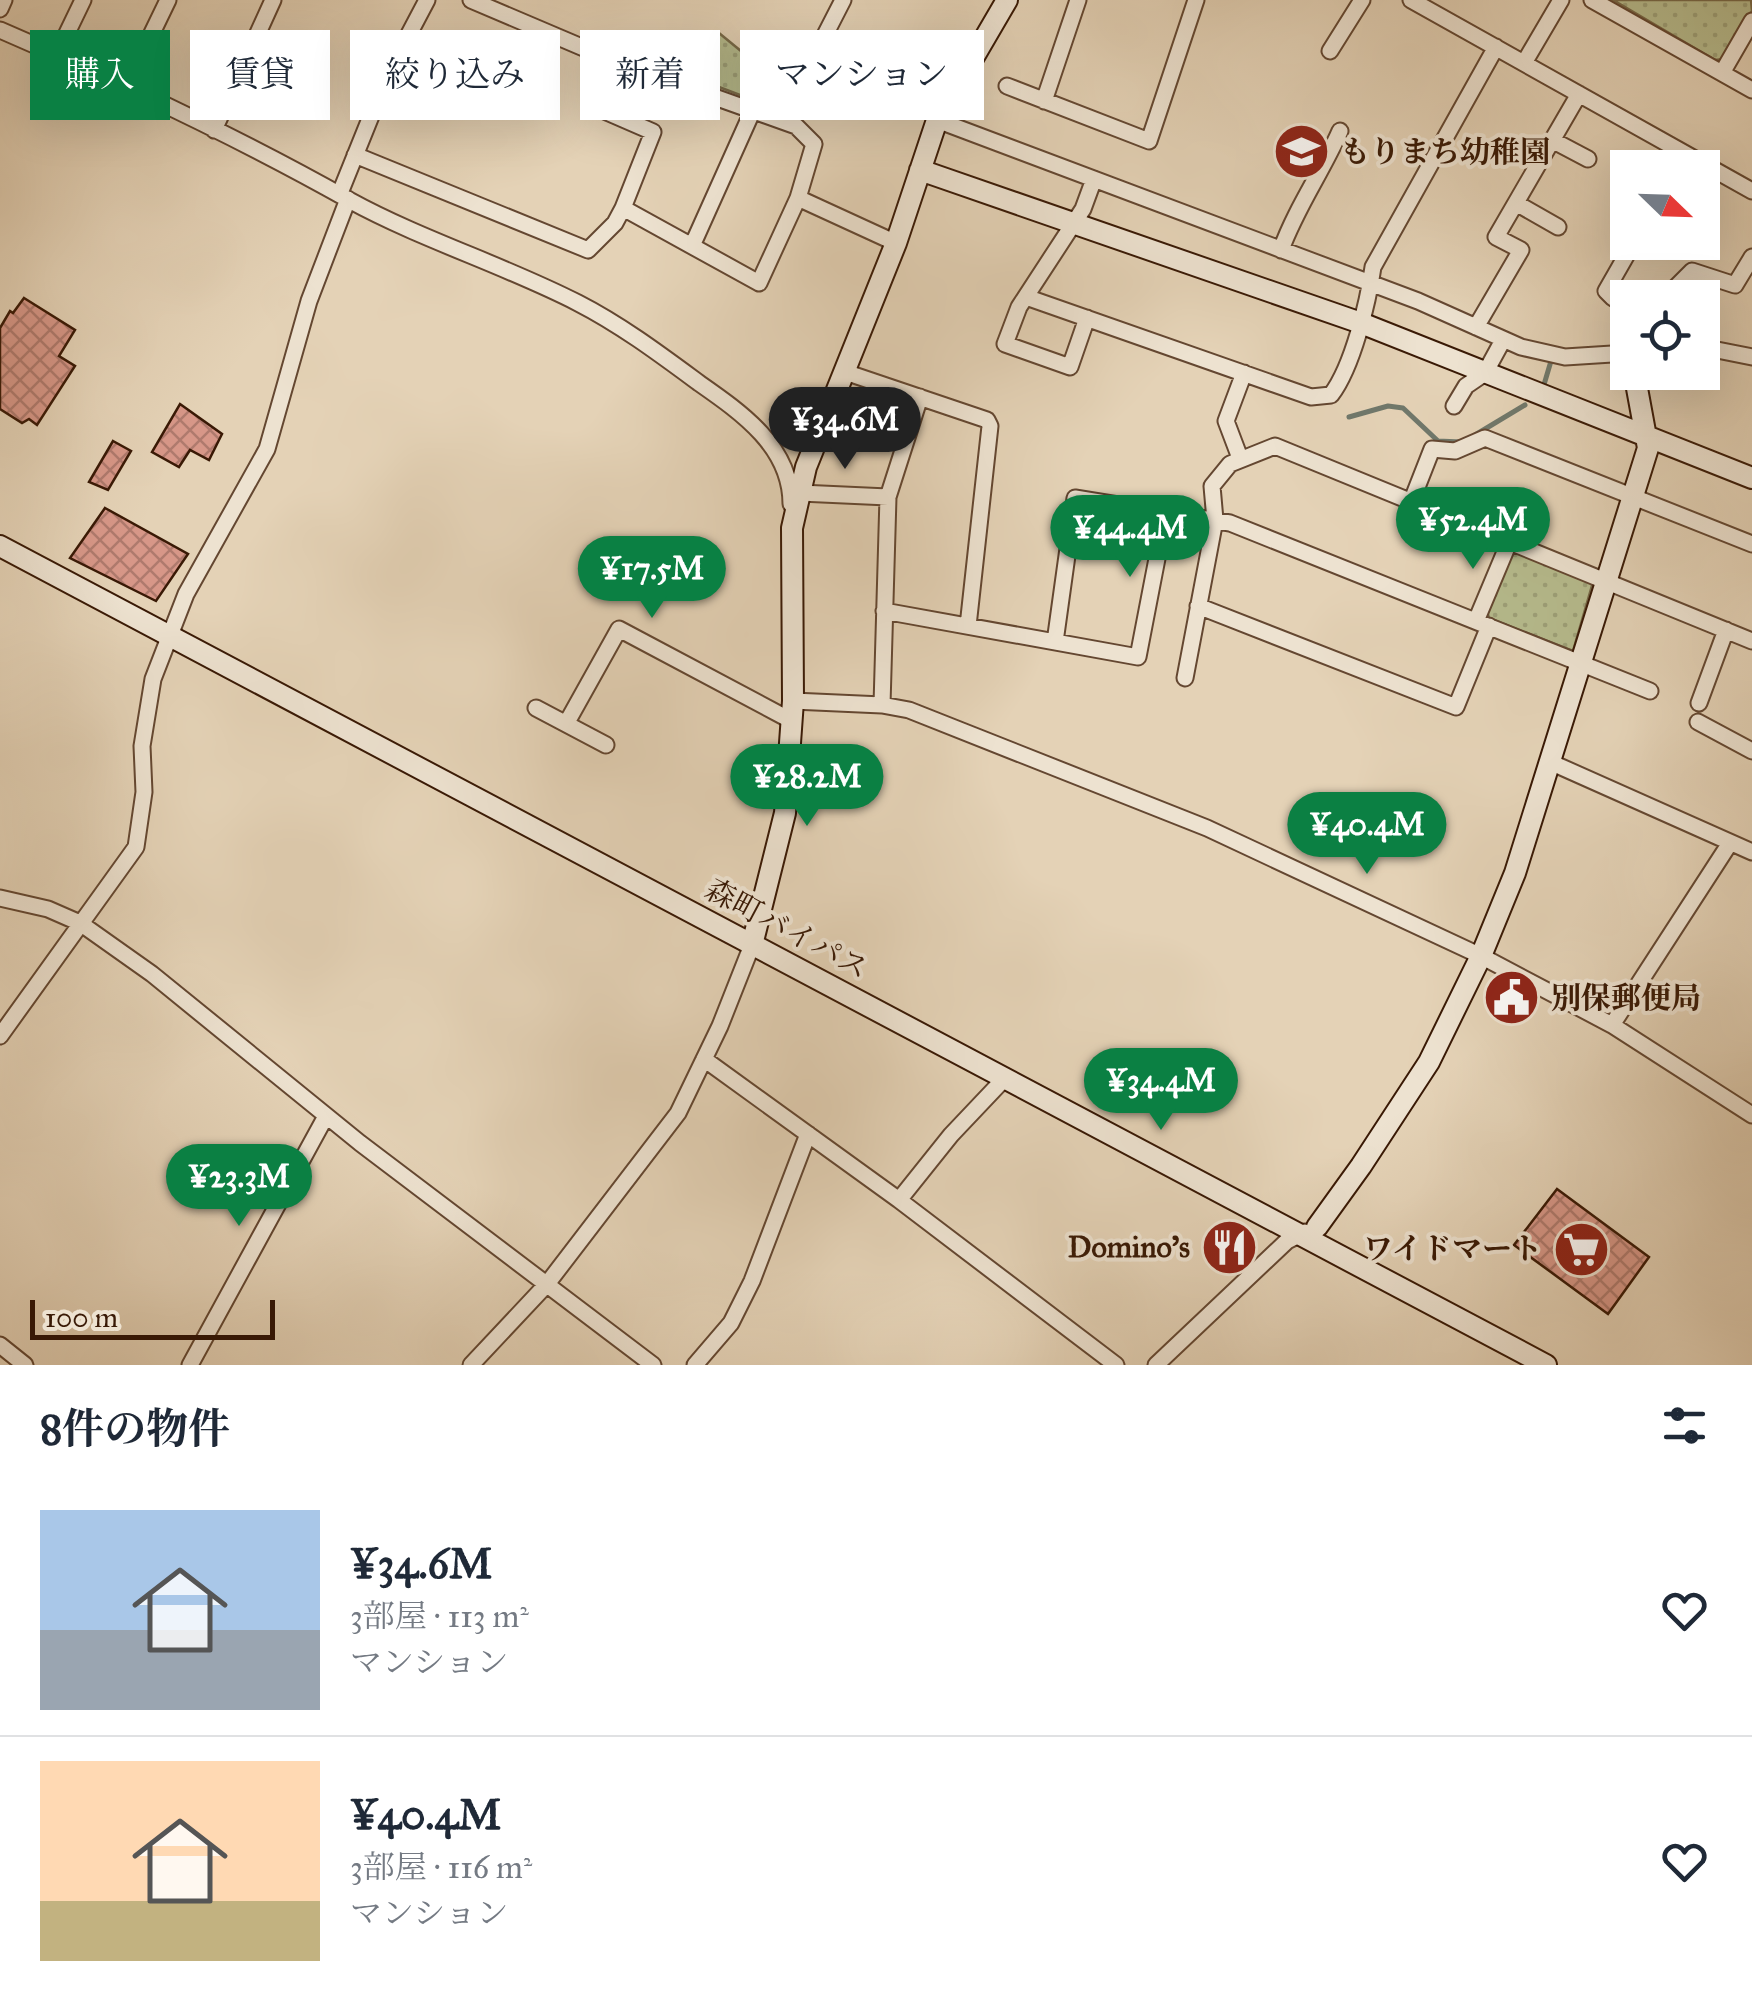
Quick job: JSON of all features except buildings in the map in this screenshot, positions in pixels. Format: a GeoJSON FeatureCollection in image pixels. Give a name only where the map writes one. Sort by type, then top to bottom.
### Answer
{"type":"FeatureCollection","features":[{"type":"Feature","properties":{"kind":"street"},"geometry":{"type":"LineString","coordinates":[[0,10],[4,0]]}},
{"type":"Feature","properties":{"kind":"street"},"geometry":{"type":"LineString","coordinates":[[69,30],[83,0]]}},
{"type":"Feature","properties":{"kind":"street"},"geometry":{"type":"LineString","coordinates":[[153,30],[168,0]]}},
{"type":"Feature","properties":{"kind":"street"},"geometry":{"type":"LineString","coordinates":[[214,130],[274,0]]}},
{"type":"Feature","properties":{"kind":"street"},"geometry":{"type":"LineString","coordinates":[[0,1036],[136,847],[144,792],[142,746],[153,679],[186,594],[267,449],[355,156],[388,74],[427,0]]}},
{"type":"Feature","properties":{"kind":"street"},"geometry":{"type":"LineString","coordinates":[[471,0],[580,46]]}},
{"type":"Feature","properties":{"kind":"street"},"geometry":{"type":"LineString","coordinates":[[828,30],[843,0]]}},
{"type":"Feature","properties":{"kind":"street"},"geometry":{"type":"LineString","coordinates":[[984,39],[1007,0]]}},
{"type":"Feature","properties":{"kind":"street"},"geometry":{"type":"LineString","coordinates":[[1044,101],[1078,0]]}},
{"type":"Feature","properties":{"kind":"street"},"geometry":{"type":"LineString","coordinates":[[1007,86],[1149,140],[1196,0]]}},
{"type":"Feature","properties":{"kind":"street"},"geometry":{"type":"LineString","coordinates":[[1330,51],[1362,0]]}},
{"type":"Feature","properties":{"kind":"street"},"geometry":{"type":"LineString","coordinates":[[1411,0],[1579,94],[1665,150]]}},
{"type":"Feature","properties":{"kind":"street"},"geometry":{"type":"LineString","coordinates":[[1524,63],[1561,0]]}},
{"type":"Feature","properties":{"kind":"street"},"geometry":{"type":"LineString","coordinates":[[1599,2],[1752,90]]}},
{"type":"Feature","properties":{"kind":"street"},"geometry":{"type":"LineString","coordinates":[[1722,73],[1752,21]]}},
{"type":"Feature","properties":{"kind":"street"},"geometry":{"type":"LineString","coordinates":[[0,30],[30,43]]}},
{"type":"Feature","properties":{"kind":"street"},"geometry":{"type":"LineString","coordinates":[[1026,296],[1311,397],[1326,397],[1340,380],[1360,323],[1373,267],[1496,48]]}},
{"type":"Feature","properties":{"kind":"street"},"geometry":{"type":"LineString","coordinates":[[1476,327],[1520,250],[1496,237],[1579,94]]}},
{"type":"Feature","properties":{"kind":"street"},"geometry":{"type":"LineString","coordinates":[[170,108],[344,196],[580,304],[727,402],[775,448],[791,483],[792,711],[786,814],[752,945],[678,1113],[547,1284],[471,1365]]}},
{"type":"Feature","properties":{"kind":"street"},"geometry":{"type":"LineString","coordinates":[[355,156],[588,250],[615,223],[653,132],[625,120]]}},
{"type":"Feature","properties":{"kind":"street"},"geometry":{"type":"LineString","coordinates":[[692,246],[749,120]]}},
{"type":"Feature","properties":{"kind":"street"},"geometry":{"type":"LineString","coordinates":[[623,208],[759,283],[798,198],[814,144],[796,126],[780,120]]}},
{"type":"Feature","properties":{"kind":"street"},"geometry":{"type":"LineString","coordinates":[[792,528],[806,468],[896,243],[937,120],[1370,284],[1503,340],[1552,356],[1610,354]]}},
{"type":"Feature","properties":{"kind":"street"},"geometry":{"type":"LineString","coordinates":[[1282,250],[1289,228],[1340,132]]}},
{"type":"Feature","properties":{"kind":"street"},"geometry":{"type":"LineString","coordinates":[[1552,140],[1588,160]]}},
{"type":"Feature","properties":{"kind":"street"},"geometry":{"type":"LineString","coordinates":[[920,170],[1076,221],[1360,323],[1752,478]]}},
{"type":"Feature","properties":{"kind":"street"},"geometry":{"type":"LineString","coordinates":[[1720,175],[1751,187]]}},
{"type":"Feature","properties":{"kind":"street"},"geometry":{"type":"LineString","coordinates":[[1088,318],[1070,367],[1006,344],[1019,306],[1076,221],[1094,179]]}},
{"type":"Feature","properties":{"kind":"street"},"geometry":{"type":"LineString","coordinates":[[798,198],[896,243]]}},
{"type":"Feature","properties":{"kind":"street"},"geometry":{"type":"LineString","coordinates":[[1516,203],[1558,227]]}},
{"type":"Feature","properties":{"kind":"street"},"geometry":{"type":"LineString","coordinates":[[1720,280],[1735,286],[1752,257]]}},
{"type":"Feature","properties":{"kind":"street"},"geometry":{"type":"LineString","coordinates":[[1683,280],[1692,270],[1719,280]]}},
{"type":"Feature","properties":{"kind":"street"},"geometry":{"type":"LineString","coordinates":[[1454,406],[1466,386],[1485,373],[1503,340]]}},
{"type":"Feature","properties":{"kind":"street"},"geometry":{"type":"LineString","coordinates":[[1720,350],[1752,357]]}},
{"type":"Feature","properties":{"kind":"street"},"geometry":{"type":"LineString","coordinates":[[845,372],[987,420],[990,426],[968,626]]}},
{"type":"Feature","properties":{"kind":"street"},"geometry":{"type":"LineString","coordinates":[[1240,458],[1226,421],[1244,373]]}},
{"type":"Feature","properties":{"kind":"street"},"geometry":{"type":"LineString","coordinates":[[1156,1365],[1287,1241],[1308,1231],[1362,1166],[1429,1062],[1481,956],[1515,874],[1581,663],[1648,439],[1638,390]]}},
{"type":"Feature","properties":{"kind":"street"},"geometry":{"type":"LineString","coordinates":[[882,705],[888,497],[920,397]]}},
{"type":"Feature","properties":{"kind":"street"},"geometry":{"type":"LineString","coordinates":[[1412,500],[1432,449],[1455,451],[1485,438],[1752,544]]}},
{"type":"Feature","properties":{"kind":"street"},"geometry":{"type":"LineString","coordinates":[[1184,678],[1214,520],[1212,486],[1230,464],[1274,446],[1752,641]]}},
{"type":"Feature","properties":{"kind":"street"},"geometry":{"type":"LineString","coordinates":[[800,492],[888,497]]}},
{"type":"Feature","properties":{"kind":"street"},"geometry":{"type":"LineString","coordinates":[[1055,642],[1075,498],[1230,523],[1650,691]]}},
{"type":"Feature","properties":{"kind":"street"},"geometry":{"type":"LineString","coordinates":[[884,611],[1138,656],[1166,512]]}},
{"type":"Feature","properties":{"kind":"street"},"geometry":{"type":"LineString","coordinates":[[1198,606],[1456,707],[1510,540]]}},
{"type":"Feature","properties":{"kind":"street","name":"森町バイパス"},"geometry":{"type":"LineString","coordinates":[[0,546],[1005,1078],[1308,1231],[1546,1365]]}},
{"type":"Feature","properties":{"kind":"street"},"geometry":{"type":"LineString","coordinates":[[566,724],[619,628],[792,711],[882,705],[941,720],[1190,821],[1481,956],[1612,1026],[1752,1115]]}},
{"type":"Feature","properties":{"kind":"street"},"geometry":{"type":"LineString","coordinates":[[1699,703],[1726,630]]}},
{"type":"Feature","properties":{"kind":"street"},"geometry":{"type":"LineString","coordinates":[[536,708],[606,745]]}},
{"type":"Feature","properties":{"kind":"street"},"geometry":{"type":"LineString","coordinates":[[1698,722],[1752,751]]}},
{"type":"Feature","properties":{"kind":"street"},"geometry":{"type":"LineString","coordinates":[[1550,762],[1752,852]]}},
{"type":"Feature","properties":{"kind":"street"},"geometry":{"type":"LineString","coordinates":[[1612,1026],[1730,843]]}},
{"type":"Feature","properties":{"kind":"street"},"geometry":{"type":"LineString","coordinates":[[0,898],[48,909],[80,923],[152,974],[326,1116],[653,1365]]}},
{"type":"Feature","properties":{"kind":"street"},"geometry":{"type":"LineString","coordinates":[[704,1059],[899,1200],[1116,1365]]}},
{"type":"Feature","properties":{"kind":"street"},"geometry":{"type":"LineString","coordinates":[[899,1200],[951,1135],[1005,1078]]}},
{"type":"Feature","properties":{"kind":"street"},"geometry":{"type":"LineString","coordinates":[[190,1365],[326,1116]]}},
{"type":"Feature","properties":{"kind":"street"},"geometry":{"type":"LineString","coordinates":[[696,1365],[731,1323],[752,1280],[808,1134]]}},
{"type":"Feature","properties":{"kind":"street"},"geometry":{"type":"LineString","coordinates":[[0,1345],[26,1365]]}},
{"type":"Feature","properties":{"kind":"green space"},"geometry":{"type":"Polygon","coordinates":[[[1613,0],[1751,0],[1752,11],[1724,59],[1715,60],[1613,0]]]}},
{"type":"Feature","properties":{"kind":"green space"},"geometry":{"type":"Polygon","coordinates":[[[720,34],[740,50],[740,95],[720,87],[720,34]]]}},
{"type":"Feature","properties":{"kind":"green space"},"geometry":{"type":"Polygon","coordinates":[[[1516,551],[1593,582],[1573,651],[1489,618],[1487,611],[1516,551]]]}},
{"type":"Feature","properties":{"kind":"waterway"},"geometry":{"type":"LineString","coordinates":[[1543,388],[1551,361]]}},
{"type":"Feature","properties":{"kind":"waterway"},"geometry":{"type":"LineString","coordinates":[[1475,435],[1525,405]]}},
{"type":"Feature","properties":{"kind":"waterway"},"geometry":{"type":"LineString","coordinates":[[1349,417],[1388,406],[1403,408],[1438,441],[1461,442]]}},
{"type":"Feature","properties":{"kind":"place","name":"もりまち幼稚園"},"geometry":{"type":"Point","coordinates":[1301,152]}},
{"type":"Feature","properties":{"kind":"place","name":"別保郵便局"},"geometry":{"type":"Point","coordinates":[1512,998]}},
{"type":"Feature","properties":{"kind":"place","name":"Domino's"},"geometry":{"type":"Point","coordinates":[1229,1247]}},
{"type":"Feature","properties":{"kind":"place","name":"ワイドマート"},"geometry":{"type":"Point","coordinates":[1581,1249]}}]}
